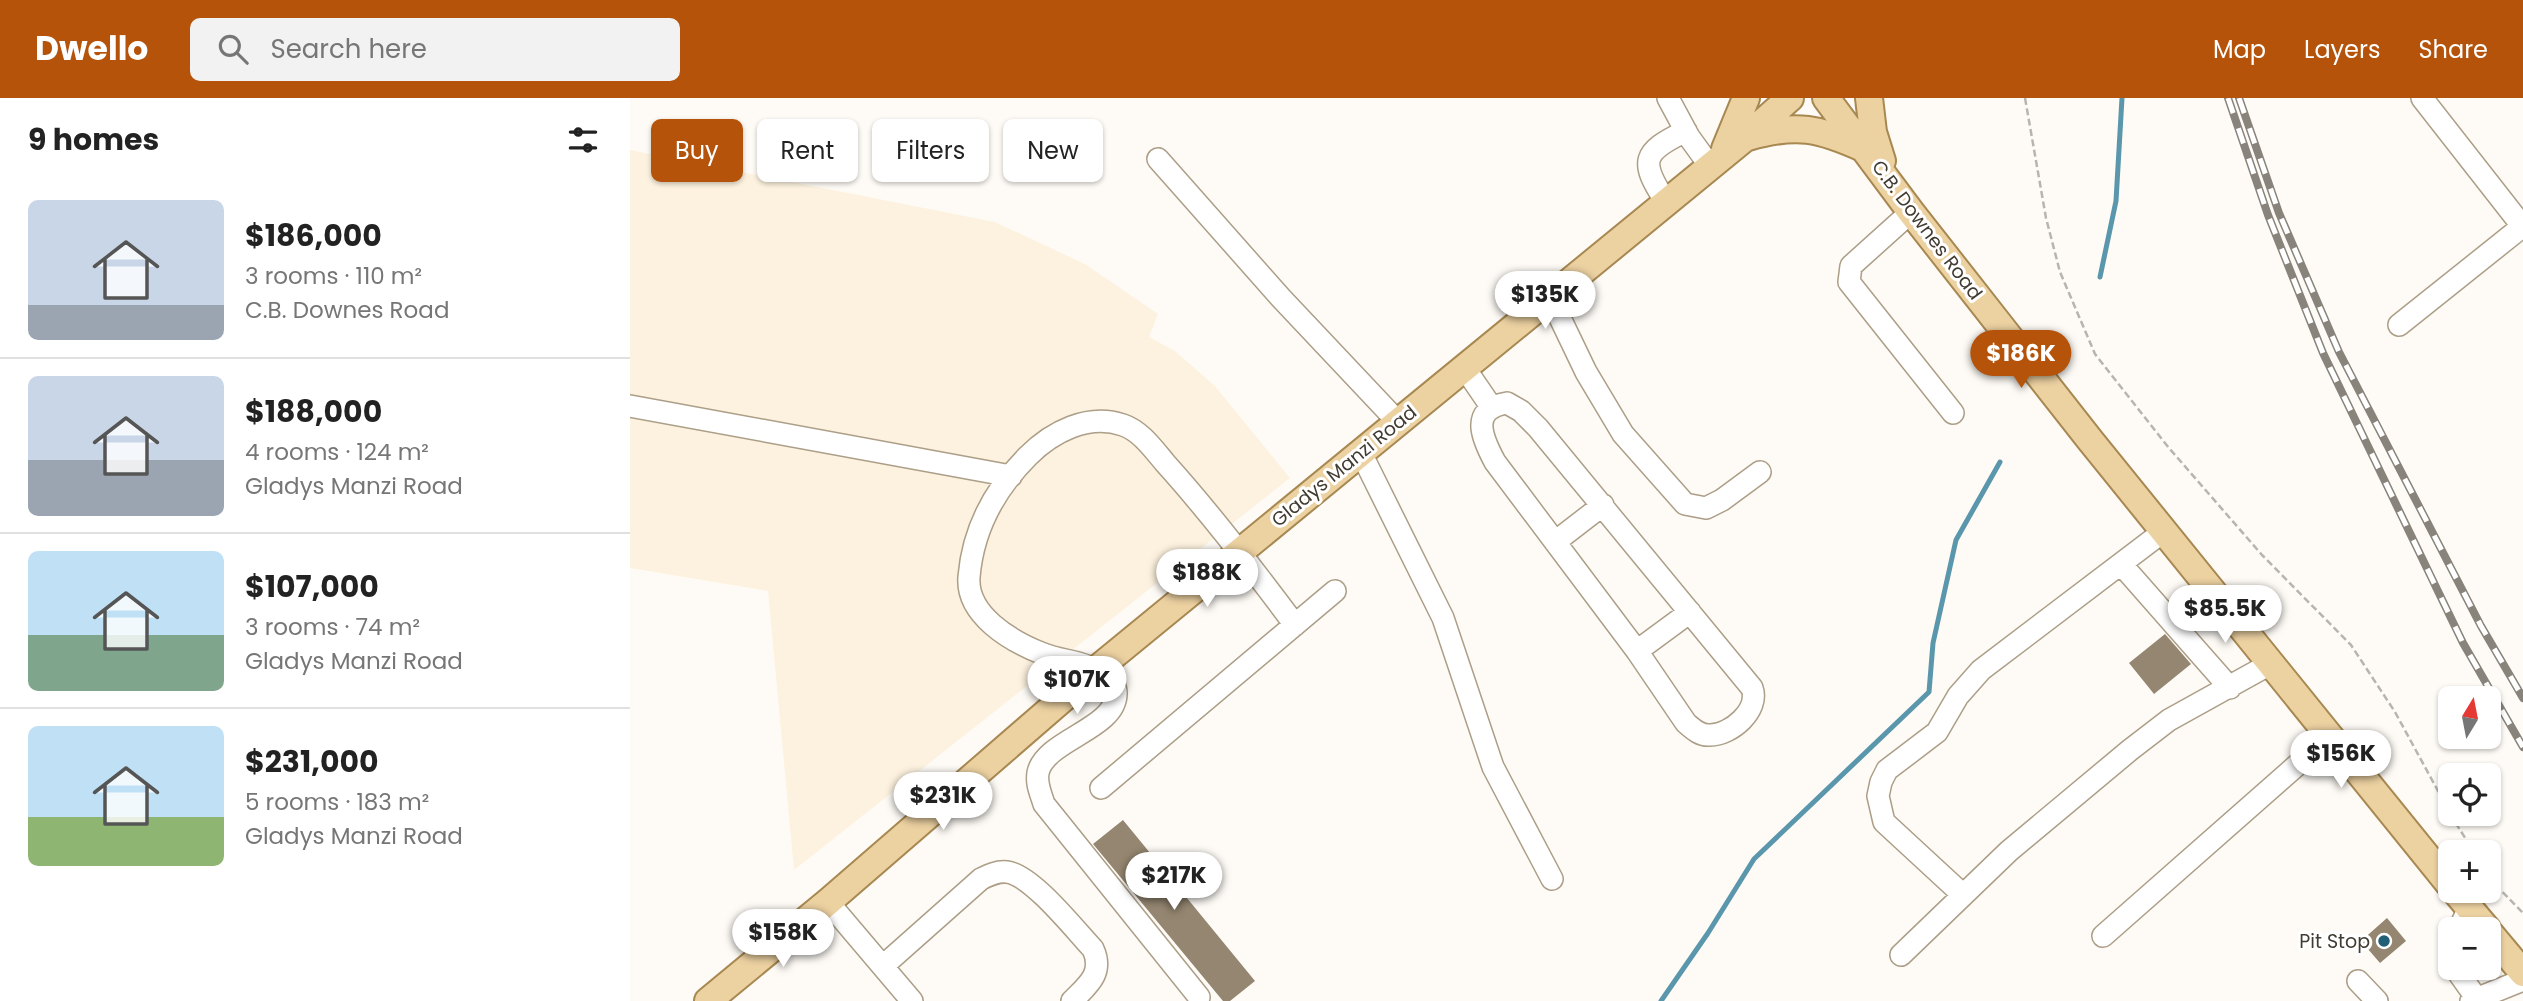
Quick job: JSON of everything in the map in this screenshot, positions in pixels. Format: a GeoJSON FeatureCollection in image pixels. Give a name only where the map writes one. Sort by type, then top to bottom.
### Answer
{"type":"FeatureCollection","features":[{"type":"Feature","properties":{"kind":"main road"},"geometry":{"type":"LineString","coordinates":[[1715,162],[1737,124],[1746,98]]}},
{"type":"Feature","properties":{"kind":"main road","name":"Gladys Manzi Road"},"geometry":{"type":"LineString","coordinates":[[708,1001],[828,902],[1097,669],[1745,138],[1790,98]]}},
{"type":"Feature","properties":{"kind":"main road","name":"C.B. Downes Road"},"geometry":{"type":"LineString","coordinates":[[1826,98],[1911,212],[2270,664],[2438,870]]}},
{"type":"Feature","properties":{"kind":"main road"},"geometry":{"type":"LineString","coordinates":[[1869,98],[1873,132],[1886,175]]}},
{"type":"Feature","properties":{"kind":"main road"},"geometry":{"type":"LineString","coordinates":[[1745,138],[1786,129],[1809,129],[1867,150]]}},
{"type":"Feature","properties":{"kind":"main road"},"geometry":{"type":"LineString","coordinates":[[2501,946],[2523,973]]}},
{"type":"Feature","properties":{"kind":"street"},"geometry":{"type":"LineString","coordinates":[[1668,98],[1686,131],[1715,162]]}},
{"type":"Feature","properties":{"kind":"street"},"geometry":{"type":"LineString","coordinates":[[2399,325],[2523,227],[2422,98]]}},
{"type":"Feature","properties":{"kind":"street"},"geometry":{"type":"LineString","coordinates":[[1666,202],[1649,173],[1650,157],[1662,142],[1686,131]]}},
{"type":"Feature","properties":{"kind":"street"},"geometry":{"type":"LineString","coordinates":[[1158,159],[1281,298],[1398,422]]}},
{"type":"Feature","properties":{"kind":"street"},"geometry":{"type":"LineString","coordinates":[[1911,212],[1851,266],[1849,282],[1953,413]]}},
{"type":"Feature","properties":{"kind":"street"},"geometry":{"type":"LineString","coordinates":[[1549,298],[1586,372],[1623,434],[1685,504],[1706,508],[1722,500],[1760,472]]}},
{"type":"Feature","properties":{"kind":"street"},"geometry":{"type":"LineString","coordinates":[[1464,367],[1492,408]]}},
{"type":"Feature","properties":{"kind":"street"},"geometry":{"type":"LineString","coordinates":[[1507,403],[1521,411],[1603,505],[1752,688],[1754,694],[1750,711],[1735,724],[1724,732],[1710,735],[1695,731],[1686,723],[1637,651],[1495,462],[1483,439],[1481,426],[1486,413],[1492,408],[1507,403]]}},
{"type":"Feature","properties":{"kind":"street"},"geometry":{"type":"LineString","coordinates":[[630,406],[1011,476]]}},
{"type":"Feature","properties":{"kind":"street"},"geometry":{"type":"LineString","coordinates":[[1199,997],[1044,804],[1037,776],[1040,765],[1047,757],[1097,722],[1115,701],[1115,685],[1086,663],[1043,654],[987,620],[976,606],[969,579],[981,522],[992,500],[1044,441],[1090,421],[1126,425],[1148,444],[1240,551],[1295,625]]}},
{"type":"Feature","properties":{"kind":"street"},"geometry":{"type":"LineString","coordinates":[[1361,453],[1443,618],[1493,767],[1552,879]]}},
{"type":"Feature","properties":{"kind":"street"},"geometry":{"type":"LineString","coordinates":[[1555,542],[1603,505]]}},
{"type":"Feature","properties":{"kind":"street"},"geometry":{"type":"LineString","coordinates":[[1962,894],[1884,822],[1878,796],[1887,770],[1937,732],[1958,696],[1981,670],[2164,531]]}},
{"type":"Feature","properties":{"kind":"street"},"geometry":{"type":"LineString","coordinates":[[2121,564],[2230,688]]}},
{"type":"Feature","properties":{"kind":"street"},"geometry":{"type":"LineString","coordinates":[[1101,788],[1335,591]]}},
{"type":"Feature","properties":{"kind":"street"},"geometry":{"type":"LineString","coordinates":[[1637,651],[1690,612]]}},
{"type":"Feature","properties":{"kind":"street"},"geometry":{"type":"LineString","coordinates":[[1901,955],[2009,851],[2159,727],[2270,664]]}},
{"type":"Feature","properties":{"kind":"street"},"geometry":{"type":"LineString","coordinates":[[2103,936],[2329,737]]}},
{"type":"Feature","properties":{"kind":"street"},"geometry":{"type":"LineString","coordinates":[[883,966],[981,879],[996,872],[1007,872],[1024,877],[1093,949],[1098,960],[1094,977],[1072,1001]]}},
{"type":"Feature","properties":{"kind":"street"},"geometry":{"type":"LineString","coordinates":[[828,902],[912,1001]]}},
{"type":"Feature","properties":{"kind":"street"},"geometry":{"type":"LineString","coordinates":[[2462,980],[2474,1000],[2523,980]]}},
{"type":"Feature","properties":{"kind":"street"},"geometry":{"type":"LineString","coordinates":[[2358,981],[2376,1001]]}},
{"type":"Feature","properties":{"kind":"path"},"geometry":{"type":"LineString","coordinates":[[2025,98],[2046,218],[2060,272],[2095,354],[2169,448],[2262,555],[2351,645],[2395,712],[2438,792]]}},
{"type":"Feature","properties":{"kind":"path"},"geometry":{"type":"LineString","coordinates":[[2501,890],[2523,913]]}},
{"type":"Feature","properties":{"kind":"shaded area"},"geometry":{"type":"Polygon","coordinates":[[[630,150],[651,154],[651,182],[743,182],[743,172],[757,175],[757,182],[792,182],[995,222],[1085,264],[1158,314],[1149,337],[1175,351],[1215,386],[1290,478],[794,870],[768,591],[630,568],[630,150]]]}},
{"type":"Feature","properties":{"kind":"building"},"geometry":{"type":"Polygon","coordinates":[[[2165,634],[2191,664],[2154,694],[2129,663],[2165,634]]]}},
{"type":"Feature","properties":{"kind":"building"},"geometry":{"type":"Polygon","coordinates":[[[1123,820],[1255,981],[1230,1001],[1223,1001],[1093,844],[1123,820]]]}},
{"type":"Feature","properties":{"kind":"building","name":"Pit Stop"},"geometry":{"type":"Polygon","coordinates":[[[2387,918],[2406,941],[2380,963],[2361,941],[2387,918]]]}},
{"type":"Feature","properties":{"kind":"waterway"},"geometry":{"type":"LineString","coordinates":[[2100,277],[2116,201],[2122,98]]}},
{"type":"Feature","properties":{"kind":"waterway"},"geometry":{"type":"LineString","coordinates":[[1661,1001],[1754,859],[1929,692],[1933,643],[1956,540],[2000,462]]}},
{"type":"Feature","properties":{"kind":"railway"},"geometry":{"type":"LineString","coordinates":[[2228,98],[2268,215],[2323,353],[2463,643],[2523,747]]}},
{"type":"Feature","properties":{"kind":"railway"},"geometry":{"type":"LineString","coordinates":[[2239,98],[2279,213],[2339,352],[2481,626],[2523,698]]}},
{"type":"Feature","properties":{"kind":"place","name":"Pit Stop"},"geometry":{"type":"Point","coordinates":[2384,941]}}]}
